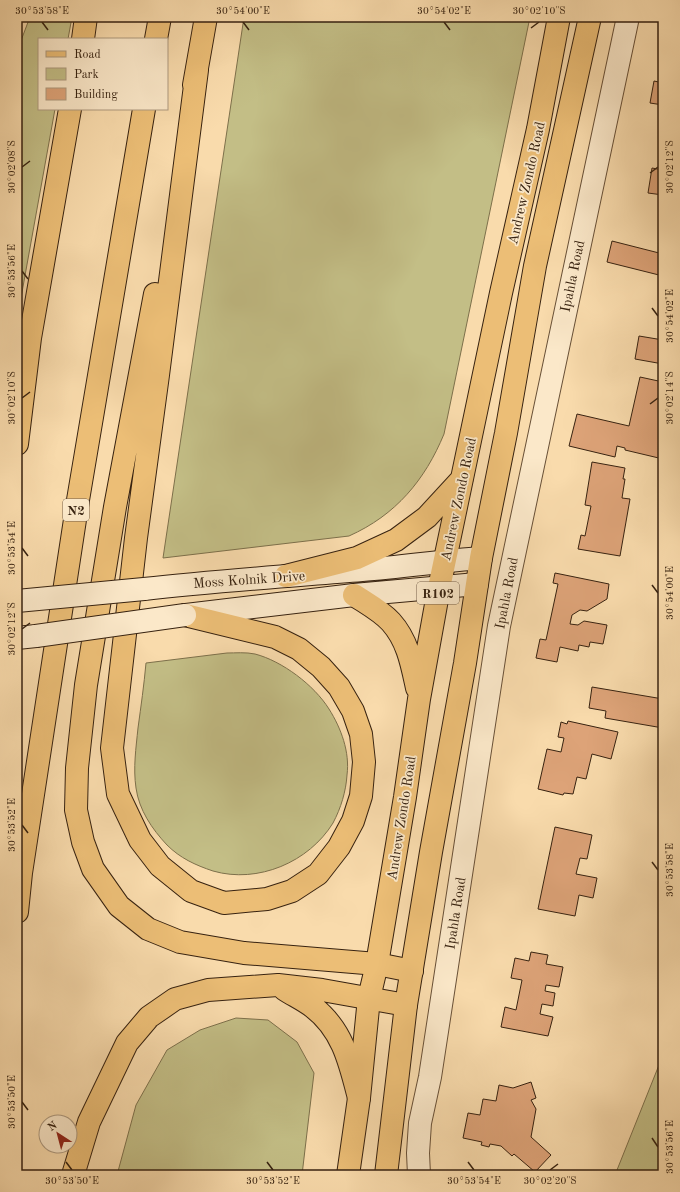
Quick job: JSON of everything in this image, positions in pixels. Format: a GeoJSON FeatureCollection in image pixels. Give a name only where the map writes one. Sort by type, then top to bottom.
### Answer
{"type":"FeatureCollection","features":[{"type":"Feature","properties":{"kind":"main road"},"geometry":{"type":"LineString","coordinates":[[83,38],[86,17]]}},
{"type":"Feature","properties":{"kind":"main road"},"geometry":{"type":"LineString","coordinates":[[156,38],[160,17]]}},
{"type":"Feature","properties":{"kind":"main road"},"geometry":{"type":"LineString","coordinates":[[206,17],[115,507],[86,685],[77,768],[76,810],[83,842],[93,869],[119,906],[148,928],[180,942],[244,953],[377,964],[412,970]]}},
{"type":"Feature","properties":{"kind":"main road","name":"Andrew Zondo Road"},"geometry":{"type":"LineString","coordinates":[[348,1175],[359,1098],[369,998],[377,964],[419,699],[439,588],[501,293],[538,129],[559,17]]}},
{"type":"Feature","properties":{"kind":"main road","name":"Andrew Zondo Road"},"geometry":{"type":"LineString","coordinates":[[386,1175],[406,1005],[431,852],[465,663],[481,558],[506,433],[535,266],[590,17]]}},
{"type":"Feature","properties":{"kind":"main road"},"geometry":{"type":"LineString","coordinates":[[185,615],[218,616],[275,637],[299,649],[321,667],[339,687],[353,711],[361,734],[364,762],[362,796],[353,821],[339,847],[318,874],[292,891],[267,899],[224,903],[191,892],[160,866],[140,840],[118,794],[112,748],[136,538],[196,70]]}},
{"type":"Feature","properties":{"kind":"main road"},"geometry":{"type":"LineString","coordinates":[[17,444],[30,338],[70,110]]}},
{"type":"Feature","properties":{"kind":"main road","name":"N2"},"geometry":{"type":"LineString","coordinates":[[17,912],[21,873],[78,500],[144,110]]}},
{"type":"Feature","properties":{"kind":"main road"},"geometry":{"type":"LineString","coordinates":[[286,576],[358,558],[396,540],[426,517],[463,478]]}},
{"type":"Feature","properties":{"kind":"main road"},"geometry":{"type":"LineString","coordinates":[[354,595],[383,615],[391,622],[398,632],[406,645],[412,664],[419,699]]}},
{"type":"Feature","properties":{"kind":"main road"},"geometry":{"type":"LineString","coordinates":[[278,985],[314,1008],[330,1023],[348,1056],[359,1098]]}},
{"type":"Feature","properties":{"kind":"main road"},"geometry":{"type":"LineString","coordinates":[[72,1175],[89,1122],[126,1043],[149,1017],[174,999],[208,990],[278,985],[369,998],[406,1005]]}},
{"type":"Feature","properties":{"kind":"street","name":"Ipahla Road"},"geometry":{"type":"LineString","coordinates":[[419,1175],[418,1153],[420,1123],[430,1077],[499,626],[628,17]]}},
{"type":"Feature","properties":{"kind":"street","name":"Moss Kolnik Drive"},"geometry":{"type":"LineString","coordinates":[[17,601],[224,580],[365,570],[481,558]]}},
{"type":"Feature","properties":{"kind":"street","name":"Moss Kolnik Drive"},"geometry":{"type":"LineString","coordinates":[[218,616],[354,595],[477,584]]}},
{"type":"Feature","properties":{"kind":"street"},"geometry":{"type":"LineString","coordinates":[[17,638],[185,615]]}},
{"type":"Feature","properties":{"kind":"green space"},"geometry":{"type":"Polygon","coordinates":[[[30,17],[72,17],[68,38],[38,38],[38,110],[55,110],[17,320],[17,51],[30,17]]]}},
{"type":"Feature","properties":{"kind":"green space"},"geometry":{"type":"Polygon","coordinates":[[[244,17],[530,17],[444,434],[428,466],[418,481],[395,507],[381,518],[349,536],[163,558],[244,17]]]}},
{"type":"Feature","properties":{"kind":"green space"},"geometry":{"type":"Polygon","coordinates":[[[227,653],[252,653],[265,657],[286,668],[306,683],[323,700],[329,709],[341,732],[346,749],[348,766],[346,787],[343,799],[333,823],[323,837],[296,859],[264,872],[230,874],[213,871],[188,861],[177,854],[167,845],[147,819],[140,804],[136,788],[136,750],[146,663],[227,653]]]}},
{"type":"Feature","properties":{"kind":"green space"},"geometry":{"type":"Polygon","coordinates":[[[236,1018],[268,1020],[297,1042],[314,1073],[302,1175],[117,1175],[136,1105],[167,1050],[200,1030],[236,1018]]]}},
{"type":"Feature","properties":{"kind":"green space"},"geometry":{"type":"Polygon","coordinates":[[[663,1055],[663,1175],[615,1175],[663,1055]]]}},
{"type":"Feature","properties":{"kind":"building"},"geometry":{"type":"Polygon","coordinates":[[[654,81],[663,83],[663,105],[650,103],[654,81]]]}},
{"type":"Feature","properties":{"kind":"building"},"geometry":{"type":"Polygon","coordinates":[[[652,168],[663,170],[663,195],[648,193],[652,168]]]}},
{"type":"Feature","properties":{"kind":"building"},"geometry":{"type":"Polygon","coordinates":[[[612,241],[663,254],[663,276],[607,262],[612,241]]]}},
{"type":"Feature","properties":{"kind":"building"},"geometry":{"type":"Polygon","coordinates":[[[639,336],[663,340],[663,364],[635,359],[639,336]]]}},
{"type":"Feature","properties":{"kind":"building"},"geometry":{"type":"Polygon","coordinates":[[[640,377],[663,382],[663,432],[661,439],[663,440],[663,459],[625,450],[625,448],[617,446],[615,457],[569,446],[577,414],[629,426],[640,377]]]}},
{"type":"Feature","properties":{"kind":"building"},"geometry":{"type":"Polygon","coordinates":[[[592,462],[625,468],[622,498],[630,499],[620,556],[578,549],[581,535],[585,536],[591,506],[585,505],[592,462]]]}},
{"type":"Feature","properties":{"kind":"building"},"geometry":{"type":"Polygon","coordinates":[[[555,573],[609,584],[607,599],[587,611],[580,610],[572,615],[570,624],[578,625],[584,621],[607,625],[603,644],[590,642],[589,647],[579,645],[578,651],[560,647],[557,662],[536,658],[540,639],[546,640],[558,584],[553,583],[555,573]]]}},
{"type":"Feature","properties":{"kind":"building"},"geometry":{"type":"Polygon","coordinates":[[[592,687],[663,699],[663,728],[605,718],[606,711],[589,708],[592,687]]]}},
{"type":"Feature","properties":{"kind":"building"},"geometry":{"type":"Polygon","coordinates":[[[568,721],[618,732],[611,759],[592,754],[586,779],[577,777],[573,794],[564,793],[563,795],[538,789],[547,749],[561,752],[564,738],[558,737],[561,722],[567,724],[568,721]]]}},
{"type":"Feature","properties":{"kind":"building"},"geometry":{"type":"Polygon","coordinates":[[[555,827],[592,835],[587,859],[580,858],[576,874],[597,878],[593,898],[579,895],[575,916],[538,909],[555,827]]]}},
{"type":"Feature","properties":{"kind":"building"},"geometry":{"type":"Polygon","coordinates":[[[531,952],[548,955],[546,964],[563,967],[559,987],[546,985],[545,991],[555,993],[553,1006],[542,1004],[540,1014],[553,1017],[548,1036],[501,1027],[505,1007],[516,1010],[522,980],[511,978],[515,958],[529,961],[531,952]]]}},
{"type":"Feature","properties":{"kind":"building"},"geometry":{"type":"Polygon","coordinates":[[[531,1082],[536,1098],[531,1100],[536,1109],[531,1137],[551,1155],[535,1172],[514,1154],[512,1156],[501,1146],[490,1144],[489,1147],[481,1145],[482,1142],[463,1138],[468,1113],[480,1115],[483,1099],[496,1101],[499,1085],[513,1088],[531,1082]]]}}]}
